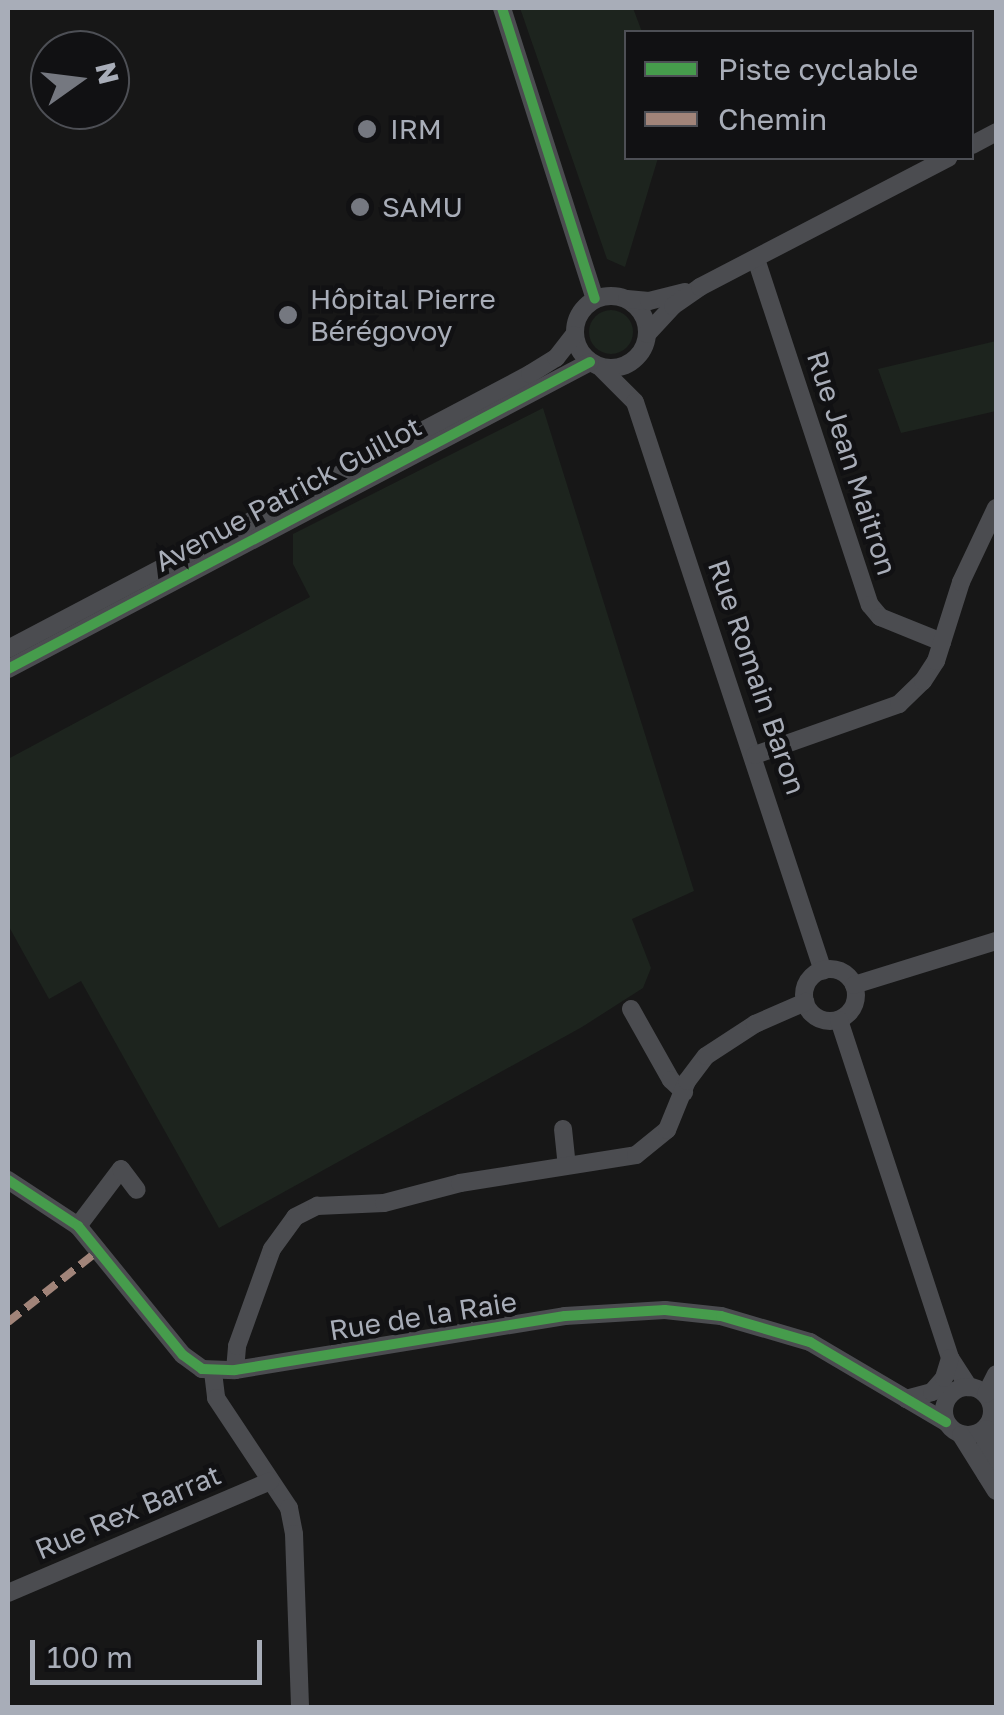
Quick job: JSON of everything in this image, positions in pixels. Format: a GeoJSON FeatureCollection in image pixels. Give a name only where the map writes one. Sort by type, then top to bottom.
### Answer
{"type":"FeatureCollection","features":[{"type":"Feature","properties":{"kind":"street"},"geometry":{"type":"LineString","coordinates":[[502,8],[595,298]]}},
{"type":"Feature","properties":{"kind":"street"},"geometry":{"type":"LineString","coordinates":[[974,144],[996,132]]}},
{"type":"Feature","properties":{"kind":"street"},"geometry":{"type":"LineString","coordinates":[[700,288],[668,298],[595,298],[579,314],[574,335],[595,364],[622,367],[640,354],[648,334],[673,306],[700,288],[944,160]]}},
{"type":"Feature","properties":{"kind":"street","name":"Rue Jean Maitron"},"geometry":{"type":"LineString","coordinates":[[756,259],[870,605],[880,617],[942,642]]}},
{"type":"Feature","properties":{"kind":"street"},"geometry":{"type":"LineString","coordinates":[[626,298],[642,313],[648,334]]}},
{"type":"Feature","properties":{"kind":"street","name":"Avenue Patrick Guillot"},"geometry":{"type":"LineString","coordinates":[[8,649],[530,374],[556,358],[574,335]]}},
{"type":"Feature","properties":{"kind":"street","name":"Rue Romain Baron"},"geometry":{"type":"LineString","coordinates":[[640,354],[635,402],[823,970]]}},
{"type":"Feature","properties":{"kind":"street","name":"Avenue Patrick Guillot"},"geometry":{"type":"LineString","coordinates":[[8,668],[595,364]]}},
{"type":"Feature","properties":{"kind":"street","name":"Rue Romain Baron"},"geometry":{"type":"LineString","coordinates":[[595,364],[635,402]]}},
{"type":"Feature","properties":{"kind":"street"},"geometry":{"type":"LineString","coordinates":[[754,755],[900,704],[924,681],[942,642],[961,582],[996,508]]}},
{"type":"Feature","properties":{"kind":"street"},"geometry":{"type":"LineString","coordinates":[[854,985],[996,940]]}},
{"type":"Feature","properties":{"kind":"street"},"geometry":{"type":"LineString","coordinates":[[823,970],[844,974],[854,985],[855,1002],[839,1020],[814,1016],[805,1002],[806,986],[823,970]]}},
{"type":"Feature","properties":{"kind":"street"},"geometry":{"type":"LineString","coordinates":[[234,1370],[237,1346],[272,1249],[282,1230],[305,1210],[384,1204],[460,1183],[636,1154],[667,1130],[695,1068],[726,1041],[805,1002]]}},
{"type":"Feature","properties":{"kind":"street"},"geometry":{"type":"LineString","coordinates":[[631,1009],[671,1080],[684,1092]]}},
{"type":"Feature","properties":{"kind":"street"},"geometry":{"type":"LineString","coordinates":[[839,1020],[950,1358],[964,1393],[993,1408],[986,1428],[991,1483]]}},
{"type":"Feature","properties":{"kind":"street"},"geometry":{"type":"LineString","coordinates":[[563,1128],[567,1165]]}},
{"type":"Feature","properties":{"kind":"street"},"geometry":{"type":"LineString","coordinates":[[78,1226],[121,1169],[136,1190]]}},
{"type":"Feature","properties":{"kind":"street"},"geometry":{"type":"LineString","coordinates":[[8,1180],[78,1226],[183,1356],[213,1372],[216,1398],[288,1508],[294,1534],[300,1708]]}},
{"type":"Feature","properties":{"kind":"street","name":"Rue de la Raie"},"geometry":{"type":"LineString","coordinates":[[213,1372],[565,1316],[665,1310],[736,1320],[810,1342],[946,1422],[961,1435],[991,1483]]}},
{"type":"Feature","properties":{"kind":"street"},"geometry":{"type":"LineString","coordinates":[[912,1403],[932,1392],[944,1378],[950,1358]]}},
{"type":"Feature","properties":{"kind":"street"},"geometry":{"type":"LineString","coordinates":[[912,1403],[964,1393],[996,1374]]}},
{"type":"Feature","properties":{"kind":"street"},"geometry":{"type":"LineString","coordinates":[[946,1422],[964,1393]]}},
{"type":"Feature","properties":{"kind":"street"},"geometry":{"type":"LineString","coordinates":[[961,1435],[974,1435],[986,1428]]}},
{"type":"Feature","properties":{"kind":"street","name":"Rue Rex Barrat"},"geometry":{"type":"LineString","coordinates":[[8,1593],[270,1481]]}},
{"type":"Feature","properties":{"kind":"shaded area"},"geometry":{"type":"Polygon","coordinates":[[[520,8],[633,8],[641,30],[624,30],[624,160],[657,160],[625,267],[607,259],[520,8]]]}},
{"type":"Feature","properties":{"kind":"shaded area"},"geometry":{"type":"Polygon","coordinates":[[[611,310],[626,317],[633,332],[626,347],[611,354],[596,347],[589,332],[596,317],[611,310]]]}},
{"type":"Feature","properties":{"kind":"shaded area"},"geometry":{"type":"Polygon","coordinates":[[[996,341],[996,411],[901,433],[878,369],[996,341]]]}},
{"type":"Feature","properties":{"kind":"shaded area"},"geometry":{"type":"Polygon","coordinates":[[[543,408],[694,891],[632,919],[651,968],[643,988],[582,1027],[219,1228],[81,981],[49,999],[8,925],[8,759],[310,597],[293,564],[293,534],[543,408]]]}},
{"type":"Feature","properties":{"kind":"marked path"},"geometry":{"type":"LineString","coordinates":[[8,1322],[98,1251]]}},
{"type":"Feature","properties":{"kind":"cycle path"},"geometry":{"type":"LineString","coordinates":[[502,8],[595,299]]}},
{"type":"Feature","properties":{"kind":"cycle path"},"geometry":{"type":"LineString","coordinates":[[8,669],[590,362]]}},
{"type":"Feature","properties":{"kind":"cycle path"},"geometry":{"type":"LineString","coordinates":[[8,1180],[78,1226],[183,1355],[202,1369],[235,1370],[565,1316],[665,1310],[721,1316],[810,1342],[946,1422]]}},
{"type":"Feature","properties":{"kind":"place","name":"IRM"},"geometry":{"type":"Point","coordinates":[367,129]}},
{"type":"Feature","properties":{"kind":"place","name":"SAMU"},"geometry":{"type":"Point","coordinates":[360,207]}},
{"type":"Feature","properties":{"kind":"place","name":"Hôpital Pierre Bérégovoy"},"geometry":{"type":"Point","coordinates":[288,315]}}]}
